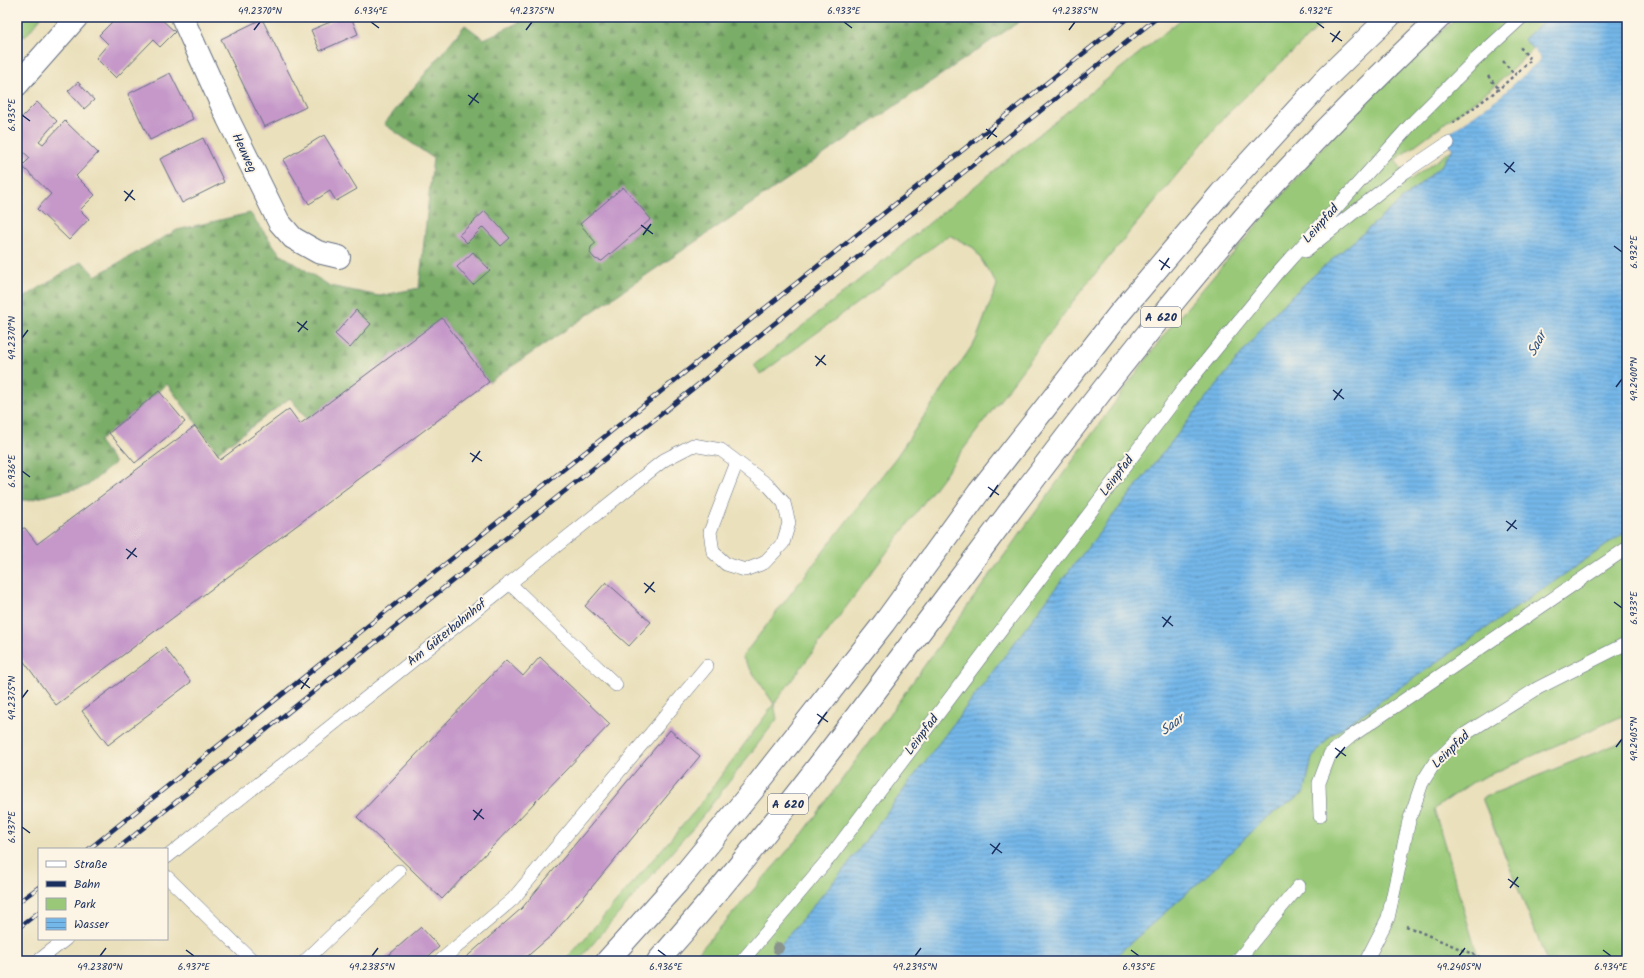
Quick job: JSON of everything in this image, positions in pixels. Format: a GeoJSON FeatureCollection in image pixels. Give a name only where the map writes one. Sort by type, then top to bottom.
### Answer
{"type":"FeatureCollection","features":[{"type":"Feature","properties":{"kind":"main road"},"geometry":{"type":"LineString","coordinates":[[17,85],[77,17]]}},
{"type":"Feature","properties":{"kind":"main road","name":"Heuweg"},"geometry":{"type":"LineString","coordinates":[[182,17],[250,165],[279,222],[293,238],[318,252],[339,257]]}},
{"type":"Feature","properties":{"kind":"main road","name":"A 620"},"geometry":{"type":"LineString","coordinates":[[607,961],[677,883],[753,790],[884,623],[979,492],[1124,308],[1221,193],[1325,79],[1389,17]]}},
{"type":"Feature","properties":{"kind":"main road","name":"A 620"},"geometry":{"type":"LineString","coordinates":[[658,961],[704,909],[781,813],[1151,329],[1254,206],[1360,94],[1440,17]]}},
{"type":"Feature","properties":{"kind":"lane","name":"Leinpfad"},"geometry":{"type":"LineString","coordinates":[[742,961],[830,857],[1184,388],[1277,274],[1414,121],[1474,61],[1522,17]]}},
{"type":"Feature","properties":{"kind":"lane"},"geometry":{"type":"LineString","coordinates":[[1277,274],[1405,172],[1448,143]]}},
{"type":"Feature","properties":{"kind":"lane","name":"Am Güterbahnhof"},"geometry":{"type":"LineString","coordinates":[[168,856],[508,583],[664,460],[693,445],[721,450],[737,462],[769,486],[784,503],[789,523],[783,543],[764,563],[745,570],[726,564],[713,552],[710,532],[737,462]]}},
{"type":"Feature","properties":{"kind":"lane"},"geometry":{"type":"LineString","coordinates":[[1320,816],[1319,783],[1330,754],[1350,737],[1627,548]]}},
{"type":"Feature","properties":{"kind":"lane"},"geometry":{"type":"LineString","coordinates":[[508,583],[616,685]]}},
{"type":"Feature","properties":{"kind":"lane","name":"Leinpfad"},"geometry":{"type":"LineString","coordinates":[[1366,961],[1388,918],[1409,821],[1422,783],[1435,762],[1462,736],[1538,688],[1627,643]]}},
{"type":"Feature","properties":{"kind":"lane"},"geometry":{"type":"LineString","coordinates":[[440,961],[513,899],[707,666]]}},
{"type":"Feature","properties":{"kind":"lane"},"geometry":{"type":"LineString","coordinates":[[305,961],[398,871]]}},
{"type":"Feature","properties":{"kind":"lane"},"geometry":{"type":"LineString","coordinates":[[168,878],[253,961]]}},
{"type":"Feature","properties":{"kind":"lane"},"geometry":{"type":"LineString","coordinates":[[1237,961],[1299,886]]}},
{"type":"Feature","properties":{"kind":"lane"},"geometry":{"type":"LineString","coordinates":[[38,961],[65,940]]}},
{"type":"Feature","properties":{"kind":"path"},"geometry":{"type":"LineString","coordinates":[[1453,124],[1499,89],[1531,60],[1520,47]]}},
{"type":"Feature","properties":{"kind":"path"},"geometry":{"type":"LineString","coordinates":[[1504,62],[1514,74]]}},
{"type":"Feature","properties":{"kind":"path"},"geometry":{"type":"LineString","coordinates":[[1489,77],[1499,89]]}},
{"type":"Feature","properties":{"kind":"path"},"geometry":{"type":"LineString","coordinates":[[1388,918],[1486,961]]}},
{"type":"Feature","properties":{"kind":"green space"},"geometry":{"type":"Polygon","coordinates":[[[17,17],[41,17],[25,37],[17,31],[17,17]]]}},
{"type":"Feature","properties":{"kind":"green space"},"geometry":{"type":"Polygon","coordinates":[[[530,17],[1026,17],[489,382],[442,318],[307,419],[290,398],[218,452],[167,384],[99,441],[115,463],[87,486],[29,500],[17,500],[17,302],[82,261],[95,276],[177,230],[250,213],[280,254],[330,286],[379,296],[419,288],[433,158],[384,124],[465,25],[484,39],[530,17]]]}},
{"type":"Feature","properties":{"kind":"green space"},"geometry":{"type":"Polygon","coordinates":[[[1184,17],[1329,17],[1226,115],[1081,291],[774,704],[742,657],[897,456],[976,340],[997,285],[974,248],[949,235],[761,374],[754,365],[1184,17]]]}},
{"type":"Feature","properties":{"kind":"green space"},"geometry":{"type":"Polygon","coordinates":[[[1458,17],[1549,17],[1524,39],[1533,49],[1496,85],[1395,160],[1410,180],[1453,149],[1440,167],[1312,277],[1274,313],[1058,585],[845,868],[767,961],[691,961],[804,832],[1163,336],[1352,113],[1458,17]]]}},
{"type":"Feature","properties":{"kind":"green space"},"geometry":{"type":"Polygon","coordinates":[[[1627,531],[1627,714],[1473,782],[1434,809],[1479,961],[1110,961],[1206,876],[1266,818],[1304,793],[1312,758],[1330,736],[1627,531]]]}},
{"type":"Feature","properties":{"kind":"green space"},"geometry":{"type":"Polygon","coordinates":[[[774,704],[777,719],[702,817],[578,961],[565,961],[695,811],[774,704]]]}},
{"type":"Feature","properties":{"kind":"green space"},"geometry":{"type":"Polygon","coordinates":[[[1627,740],[1627,961],[1547,961],[1482,798],[1627,740]]]}},
{"type":"Feature","properties":{"kind":"water","name":"Saar"},"geometry":{"type":"Polygon","coordinates":[[[1549,17],[1627,17],[1627,531],[1330,736],[1312,758],[1304,793],[1266,818],[1206,876],[1110,961],[767,961],[845,868],[1058,585],[1274,313],[1312,277],[1440,167],[1453,149],[1444,137],[1502,95],[1541,59],[1524,39],[1549,17]]]}},
{"type":"Feature","properties":{"kind":"pier"},"geometry":{"type":"Polygon","coordinates":[[[1533,49],[1541,59],[1502,95],[1444,137],[1443,136],[1501,94],[1538,59],[1531,51],[1533,49]]]}},
{"type":"Feature","properties":{"kind":"building"},"geometry":{"type":"Polygon","coordinates":[[[117,17],[159,17],[175,32],[160,47],[153,40],[116,78],[96,58],[108,44],[99,35],[117,17]]]}},
{"type":"Feature","properties":{"kind":"building"},"geometry":{"type":"Polygon","coordinates":[[[333,17],[351,17],[358,34],[320,51],[311,30],[335,20],[333,17]]]}},
{"type":"Feature","properties":{"kind":"building"},"geometry":{"type":"Polygon","coordinates":[[[262,19],[306,107],[264,127],[221,39],[262,19]]]}},
{"type":"Feature","properties":{"kind":"building"},"geometry":{"type":"Polygon","coordinates":[[[170,73],[193,119],[150,140],[128,94],[170,73]]]}},
{"type":"Feature","properties":{"kind":"building"},"geometry":{"type":"Polygon","coordinates":[[[78,82],[94,100],[84,109],[68,91],[78,82]]]}},
{"type":"Feature","properties":{"kind":"building"},"geometry":{"type":"Polygon","coordinates":[[[37,102],[57,121],[39,141],[43,144],[65,121],[98,153],[76,176],[95,195],[80,210],[89,219],[69,240],[37,209],[51,194],[22,166],[30,158],[17,146],[17,120],[18,121],[37,102]]]}},
{"type":"Feature","properties":{"kind":"building"},"geometry":{"type":"Polygon","coordinates":[[[324,135],[357,189],[336,201],[330,191],[309,204],[283,160],[324,135]]]}},
{"type":"Feature","properties":{"kind":"building"},"geometry":{"type":"Polygon","coordinates":[[[203,138],[224,182],[182,203],[160,159],[203,138]]]}},
{"type":"Feature","properties":{"kind":"building"},"geometry":{"type":"Polygon","coordinates":[[[623,187],[651,219],[602,261],[595,259],[590,253],[591,247],[596,243],[580,224],[623,187]]]}},
{"type":"Feature","properties":{"kind":"building"},"geometry":{"type":"Polygon","coordinates":[[[485,211],[510,238],[501,246],[483,227],[467,243],[459,235],[485,211]]]}},
{"type":"Feature","properties":{"kind":"building"},"geometry":{"type":"Polygon","coordinates":[[[473,252],[490,270],[473,285],[457,267],[473,252]]]}},
{"type":"Feature","properties":{"kind":"building"},"geometry":{"type":"Polygon","coordinates":[[[356,310],[371,324],[350,348],[335,334],[356,310]]]}},
{"type":"Feature","properties":{"kind":"building"},"geometry":{"type":"Polygon","coordinates":[[[442,318],[489,382],[56,705],[17,652],[17,529],[25,528],[37,544],[195,426],[220,460],[289,409],[300,424],[442,318]]]}},
{"type":"Feature","properties":{"kind":"building"},"geometry":{"type":"Polygon","coordinates":[[[159,391],[185,422],[135,463],[109,433],[159,391]]]}},
{"type":"Feature","properties":{"kind":"building"},"geometry":{"type":"Polygon","coordinates":[[[606,582],[651,622],[629,646],[585,606],[606,582]]]}},
{"type":"Feature","properties":{"kind":"building"},"geometry":{"type":"Polygon","coordinates":[[[165,648],[191,682],[108,745],[82,711],[165,648]]]}},
{"type":"Feature","properties":{"kind":"building"},"geometry":{"type":"Polygon","coordinates":[[[540,657],[610,724],[442,899],[357,817],[506,660],[523,676],[540,657]]]}},
{"type":"Feature","properties":{"kind":"building"},"geometry":{"type":"Polygon","coordinates":[[[670,730],[700,756],[553,934],[522,961],[462,961],[522,908],[670,730]]]}},
{"type":"Feature","properties":{"kind":"building"},"geometry":{"type":"Polygon","coordinates":[[[421,927],[439,947],[423,961],[382,961],[421,927]]]}},
{"type":"Feature","properties":{"kind":"railway"},"geometry":{"type":"LineString","coordinates":[[90,848],[1129,17]]}},
{"type":"Feature","properties":{"kind":"railway"},"geometry":{"type":"LineString","coordinates":[[118,848],[1158,17]]}},
{"type":"Feature","properties":{"kind":"railway"},"geometry":{"type":"LineString","coordinates":[[17,903],[38,888]]}},
{"type":"Feature","properties":{"kind":"railway"},"geometry":{"type":"LineString","coordinates":[[17,929],[38,913]]}}]}
